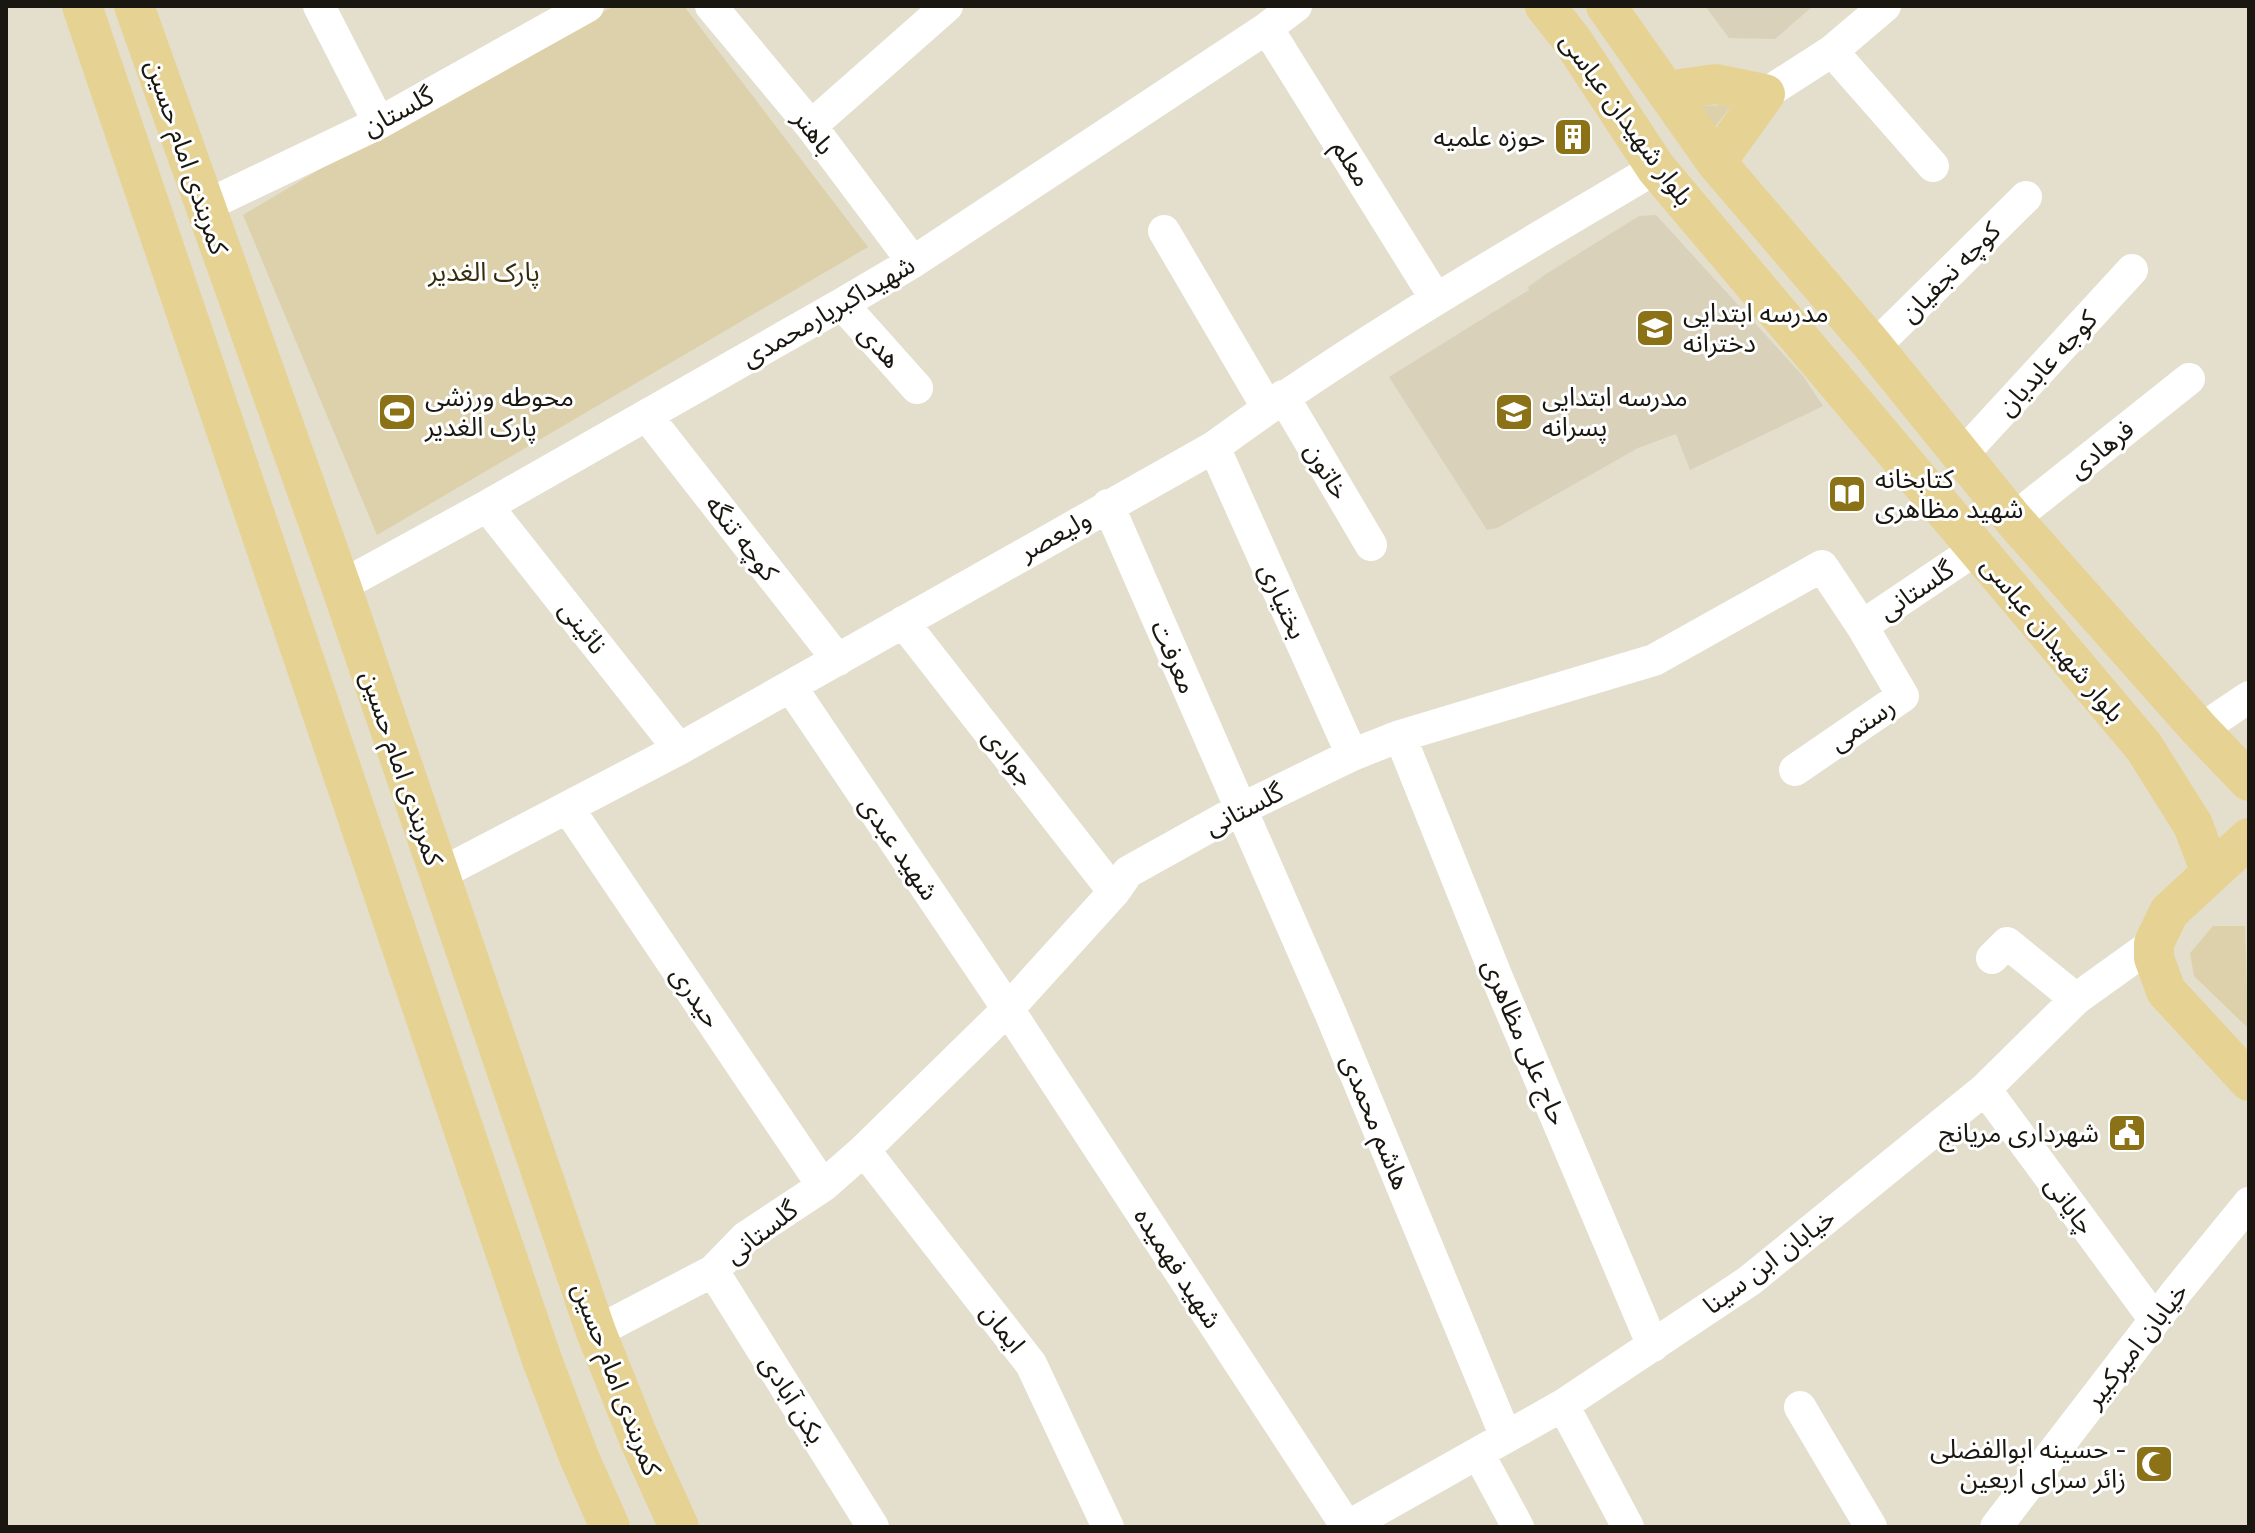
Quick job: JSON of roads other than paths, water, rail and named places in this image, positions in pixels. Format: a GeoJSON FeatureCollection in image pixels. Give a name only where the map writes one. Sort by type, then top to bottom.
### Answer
{"type":"FeatureCollection","features":[{"type":"Feature","properties":{"kind":"main road","name":"کمربندی امام حسین"},"geometry":{"type":"LineString","coordinates":[[82,6],[542,1360],[610,1527]]}},
{"type":"Feature","properties":{"kind":"main road","name":"کمربندی امام حسین"},"geometry":{"type":"LineString","coordinates":[[134,6],[203,207],[341,586],[596,1332],[679,1527]]}},
{"type":"Feature","properties":{"kind":"main road","name":"بلوار شهیدان عباسی"},"geometry":{"type":"LineString","coordinates":[[1545,6],[1572,40],[1656,168],[2144,747],[2193,825],[2211,873]]}},
{"type":"Feature","properties":{"kind":"main road","name":"بلوار شهیدان عباسی"},"geometry":{"type":"LineString","coordinates":[[1606,6],[1716,162],[1874,347],[2013,519],[2249,781]]}},
{"type":"Feature","properties":{"kind":"main road"},"geometry":{"type":"LineString","coordinates":[[1666,91],[1716,84],[1765,94],[1716,162]]}},
{"type":"Feature","properties":{"kind":"main road"},"geometry":{"type":"LineString","coordinates":[[2249,838],[2169,912],[2154,943],[2154,958],[2166,991],[2249,1081]]}},
{"type":"Feature","properties":{"kind":"street"},"geometry":{"type":"LineString","coordinates":[[319,6],[379,123]]}},
{"type":"Feature","properties":{"kind":"street","name":"گلستان"},"geometry":{"type":"LineString","coordinates":[[203,207],[379,123],[588,6]]}},
{"type":"Feature","properties":{"kind":"street","name":"باهنر"},"geometry":{"type":"LineString","coordinates":[[711,6],[811,126],[913,262]]}},
{"type":"Feature","properties":{"kind":"street"},"geometry":{"type":"LineString","coordinates":[[811,126],[947,6]]}},
{"type":"Feature","properties":{"kind":"street","name":"شهیداکبریارمحمدی"},"geometry":{"type":"LineString","coordinates":[[341,586],[647,416],[913,262],[1296,6]]}},
{"type":"Feature","properties":{"kind":"street"},"geometry":{"type":"LineString","coordinates":[[1765,94],[1832,51],[1885,6]]}},
{"type":"Feature","properties":{"kind":"street","name":"معلم"},"geometry":{"type":"LineString","coordinates":[[1267,28],[1436,299]]}},
{"type":"Feature","properties":{"kind":"street"},"geometry":{"type":"LineString","coordinates":[[1832,51],[1933,166]]}},
{"type":"Feature","properties":{"kind":"street","name":"ولیعصر"},"geometry":{"type":"LineString","coordinates":[[438,875],[679,749],[1214,447],[1275,402],[1436,299],[1656,168]]}},
{"type":"Feature","properties":{"kind":"street","name":"کوچه نجفیان"},"geometry":{"type":"LineString","coordinates":[[1874,347],[2026,197]]}},
{"type":"Feature","properties":{"kind":"street","name":"خاتون"},"geometry":{"type":"LineString","coordinates":[[1164,231],[1371,545]]}},
{"type":"Feature","properties":{"kind":"street","name":"کوجه عابدیان"},"geometry":{"type":"LineString","coordinates":[[1961,456],[2132,270]]}},
{"type":"Feature","properties":{"kind":"street","name":"هدی"},"geometry":{"type":"LineString","coordinates":[[842,304],[917,388]]}},
{"type":"Feature","properties":{"kind":"street","name":"فرهادی"},"geometry":{"type":"LineString","coordinates":[[2013,519],[2189,379]]}},
{"type":"Feature","properties":{"kind":"street","name":"کوچه تنگه"},"geometry":{"type":"LineString","coordinates":[[647,416],[838,660]]}},
{"type":"Feature","properties":{"kind":"street","name":"بختیاری"},"geometry":{"type":"LineString","coordinates":[[1214,447],[1352,755]]}},
{"type":"Feature","properties":{"kind":"street","name":"معرفت"},"geometry":{"type":"LineString","coordinates":[[1108,505],[1241,809]]}},
{"type":"Feature","properties":{"kind":"street","name":"نائینی"},"geometry":{"type":"LineString","coordinates":[[487,506],[679,749]]}},
{"type":"Feature","properties":{"kind":"street","name":"گلستانی"},"geometry":{"type":"LineString","coordinates":[[596,1332],[713,1271],[746,1237],[823,1186],[1008,1009],[1114,892],[1128,872],[1241,809],[1352,755],[1400,736],[1654,660],[1822,566],[1862,626],[1978,548]]}},
{"type":"Feature","properties":{"kind":"street","name":"جوادی"},"geometry":{"type":"LineString","coordinates":[[903,622],[1114,892]]}},
{"type":"Feature","properties":{"kind":"street","name":"رستمی"},"geometry":{"type":"LineString","coordinates":[[1795,770],[1903,696],[1862,626]]}},
{"type":"Feature","properties":{"kind":"street","name":"شهید عبدی"},"geometry":{"type":"LineString","coordinates":[[791,687],[1008,1009]]}},
{"type":"Feature","properties":{"kind":"street"},"geometry":{"type":"LineString","coordinates":[[2200,730],[2249,697]]}},
{"type":"Feature","properties":{"kind":"street","name":"حاج علی مظاهری"},"geometry":{"type":"LineString","coordinates":[[1400,736],[1498,980],[1653,1346]]}},
{"type":"Feature","properties":{"kind":"street","name":"حیدری"},"geometry":{"type":"LineString","coordinates":[[568,808],[823,1186]]}},
{"type":"Feature","properties":{"kind":"street","name":"هاشم محمدی"},"geometry":{"type":"LineString","coordinates":[[1241,809],[1332,1017],[1506,1437]]}},
{"type":"Feature","properties":{"kind":"street"},"geometry":{"type":"LineString","coordinates":[[1992,958],[2007,943],[2076,999]]}},
{"type":"Feature","properties":{"kind":"street","name":"خیابان ابن سینا"},"geometry":{"type":"LineString","coordinates":[[1347,1527],[1563,1405],[1749,1281],[1985,1089],[2076,999],[2154,943]]}},
{"type":"Feature","properties":{"kind":"street","name":"شهید فهمیده"},"geometry":{"type":"LineString","coordinates":[[1008,1009],[1347,1527]]}},
{"type":"Feature","properties":{"kind":"street","name":"چایانی"},"geometry":{"type":"LineString","coordinates":[[1985,1089],[2155,1320]]}},
{"type":"Feature","properties":{"kind":"street","name":"ایمان"},"geometry":{"type":"LineString","coordinates":[[864,1150],[1031,1364],[1108,1527]]}},
{"type":"Feature","properties":{"kind":"street","name":"خیابان امیرکبیر"},"geometry":{"type":"LineString","coordinates":[[1999,1525],[2155,1320],[2249,1203]]}},
{"type":"Feature","properties":{"kind":"street","name":"یکن آبادی"},"geometry":{"type":"LineString","coordinates":[[713,1271],[873,1527]]}},
{"type":"Feature","properties":{"kind":"street"},"geometry":{"type":"LineString","coordinates":[[1563,1405],[1628,1527]]}},
{"type":"Feature","properties":{"kind":"street"},"geometry":{"type":"LineString","coordinates":[[1800,1407],[1871,1527]]}},
{"type":"Feature","properties":{"kind":"street"},"geometry":{"type":"LineString","coordinates":[[1478,1453],[1518,1527]]}},
{"type":"Feature","properties":{"kind":"place","name":"حوزه علمیه"},"geometry":{"type":"Point","coordinates":[1573,137]}},
{"type":"Feature","properties":{"kind":"place","name":"مدرسه ابتدایی دخترانه"},"geometry":{"type":"Point","coordinates":[1655,328]}},
{"type":"Feature","properties":{"kind":"place","name":"محوطه ورزشی پارک الغدیر"},"geometry":{"type":"Point","coordinates":[397,412]}},
{"type":"Feature","properties":{"kind":"place","name":"مدرسه ابتدایی پسرانه"},"geometry":{"type":"Point","coordinates":[1514,412]}},
{"type":"Feature","properties":{"kind":"place","name":"کتابخانه شهید مظاهری"},"geometry":{"type":"Point","coordinates":[1847,494]}},
{"type":"Feature","properties":{"kind":"place","name":"شهرداری مریانج"},"geometry":{"type":"Point","coordinates":[2127,1133]}},
{"type":"Feature","properties":{"kind":"place","name":"حسینه ابوالفضلی - زائر سرای اربعین"},"geometry":{"type":"Point","coordinates":[2154,1464]}},
{"type":"Feature","properties":{"kind":"park label","name":"پارک الغدیر"},"geometry":{"type":"Point","coordinates":[484,272]}}]}
